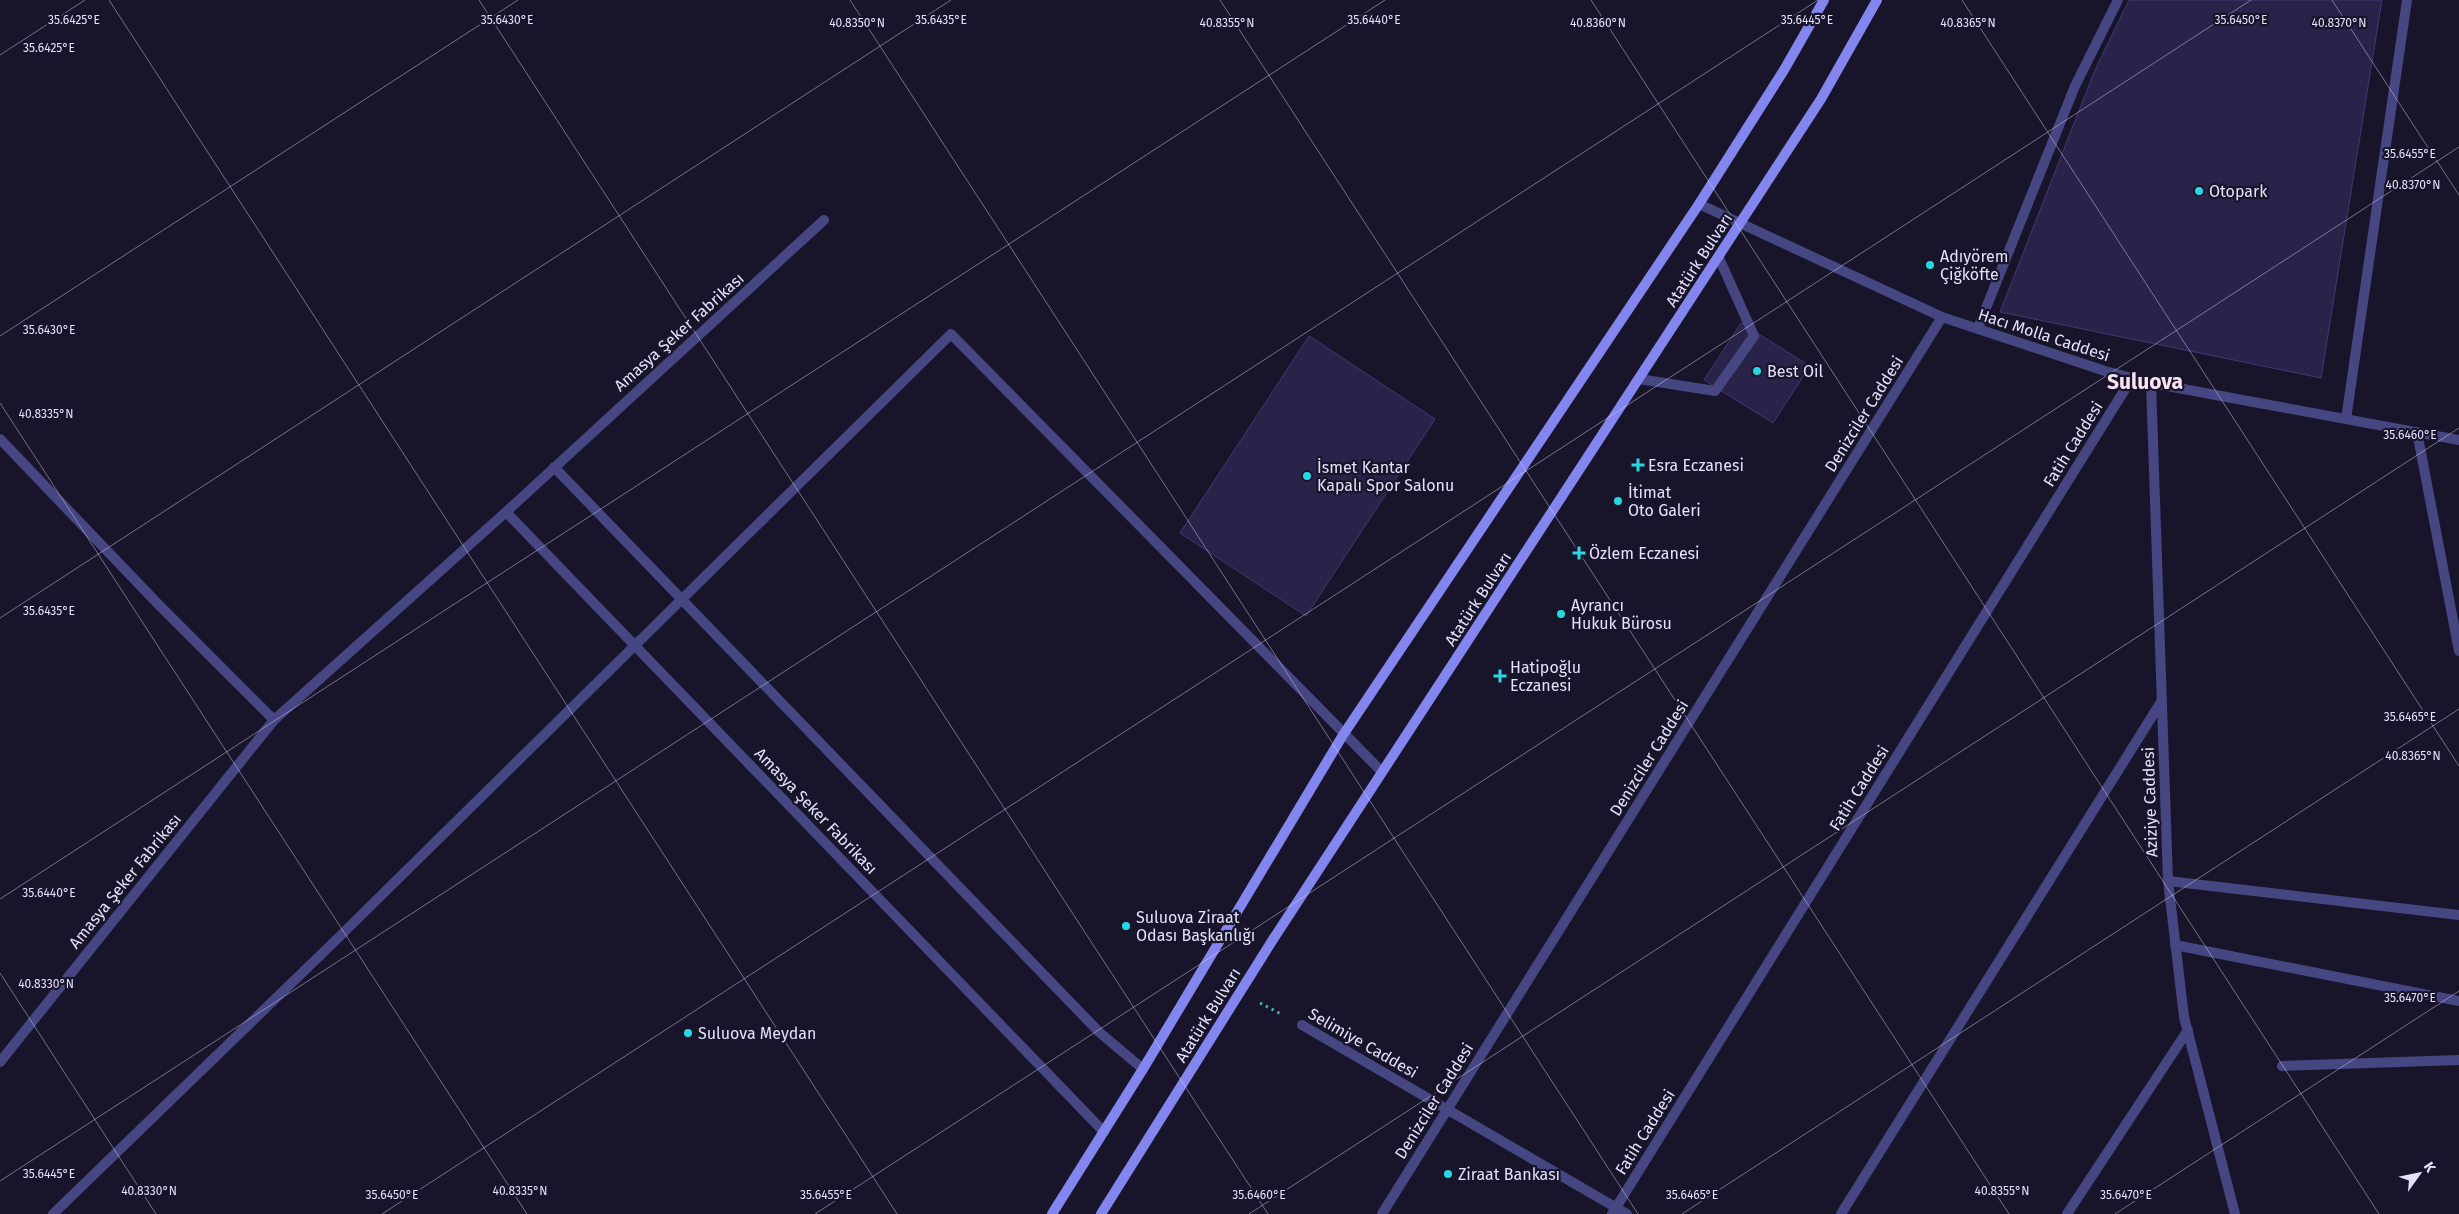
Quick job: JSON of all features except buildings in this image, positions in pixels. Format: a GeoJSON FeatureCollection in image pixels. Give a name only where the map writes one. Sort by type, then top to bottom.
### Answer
{"type":"FeatureCollection","features":[{"type":"Feature","properties":{"kind":"main road","name":"Atatürk Bulvarı"},"geometry":{"type":"LineString","coordinates":[[1052,1214],[1104,1132],[1344,735],[1699,204],[1784,70],[1824,0]]}},
{"type":"Feature","properties":{"kind":"main road","name":"Atatürk Bulvarı"},"geometry":{"type":"LineString","coordinates":[[1102,1214],[1239,992],[1821,99],[1877,0]]}},
{"type":"Feature","properties":{"kind":"street"},"geometry":{"type":"LineString","coordinates":[[1978,328],[2075,86],[2118,0]]}},
{"type":"Feature","properties":{"kind":"street"},"geometry":{"type":"LineString","coordinates":[[2346,419],[2406,0]]}},
{"type":"Feature","properties":{"kind":"street","name":"Hacı Molla Caddesi"},"geometry":{"type":"LineString","coordinates":[[1699,204],[1742,222],[1942,317],[2132,378],[2459,440]]}},
{"type":"Feature","properties":{"kind":"street","name":"Amasya Şeker Fabrikası"},"geometry":{"type":"LineString","coordinates":[[0,1062],[274,720],[506,512],[824,220]]}},
{"type":"Feature","properties":{"kind":"street"},"geometry":{"type":"LineString","coordinates":[[1640,379],[1715,390],[1754,336],[1719,258]]}},
{"type":"Feature","properties":{"kind":"street","name":"Denizciler Caddesi"},"geometry":{"type":"LineString","coordinates":[[1382,1214],[1942,317]]}},
{"type":"Feature","properties":{"kind":"street"},"geometry":{"type":"LineString","coordinates":[[54,1214],[951,334],[1382,772]]}},
{"type":"Feature","properties":{"kind":"street","name":"Fatih Caddesi"},"geometry":{"type":"LineString","coordinates":[[1614,1211],[2132,378]]}},
{"type":"Feature","properties":{"kind":"street","name":"Aziziye Caddesi"},"geometry":{"type":"LineString","coordinates":[[2151,383],[2168,881],[2175,945],[2188,1030],[2235,1214]]}},
{"type":"Feature","properties":{"kind":"street"},"geometry":{"type":"LineString","coordinates":[[2417,432],[2459,651]]}},
{"type":"Feature","properties":{"kind":"street"},"geometry":{"type":"LineString","coordinates":[[0,439],[157,603],[274,720]]}},
{"type":"Feature","properties":{"kind":"street"},"geometry":{"type":"LineString","coordinates":[[554,467],[1099,1032],[1142,1069]]}},
{"type":"Feature","properties":{"kind":"street","name":"Amasya Şeker Fabrikası"},"geometry":{"type":"LineString","coordinates":[[506,512],[1104,1132]]}},
{"type":"Feature","properties":{"kind":"street"},"geometry":{"type":"LineString","coordinates":[[1841,1214],[2162,702]]}},
{"type":"Feature","properties":{"kind":"street"},"geometry":{"type":"LineString","coordinates":[[2168,881],[2459,915]]}},
{"type":"Feature","properties":{"kind":"street"},"geometry":{"type":"LineString","coordinates":[[2175,945],[2459,1000]]}},
{"type":"Feature","properties":{"kind":"street","name":"Selimiye Caddesi"},"geometry":{"type":"LineString","coordinates":[[1302,1025],[1448,1108],[1614,1211],[1627,1214]]}},
{"type":"Feature","properties":{"kind":"street"},"geometry":{"type":"LineString","coordinates":[[2068,1214],[2188,1030]]}},
{"type":"Feature","properties":{"kind":"street"},"geometry":{"type":"LineString","coordinates":[[2282,1066],[2459,1060]]}},
{"type":"Feature","properties":{"kind":"path","name":"Selimiye Caddesi"},"geometry":{"type":"LineString","coordinates":[[1239,992],[1302,1025]]}},
{"type":"Feature","properties":{"kind":"place","name":"Otopark"},"geometry":{"type":"Point","coordinates":[2199,191]}},
{"type":"Feature","properties":{"kind":"place","name":"Adıyörem Çiğköfte"},"geometry":{"type":"Point","coordinates":[1930,265]}},
{"type":"Feature","properties":{"kind":"place","name":"Best Oil"},"geometry":{"type":"Point","coordinates":[1757,371]}},
{"type":"Feature","properties":{"kind":"place","name":"Esra Eczanesi"},"geometry":{"type":"Point","coordinates":[1638,465]}},
{"type":"Feature","properties":{"kind":"place","name":"İsmet Kantar Kapalı Spor Salonu"},"geometry":{"type":"Point","coordinates":[1307,476]}},
{"type":"Feature","properties":{"kind":"place","name":"İtimat Oto Galeri"},"geometry":{"type":"Point","coordinates":[1618,501]}},
{"type":"Feature","properties":{"kind":"place","name":"Özlem Eczanesi"},"geometry":{"type":"Point","coordinates":[1579,553]}},
{"type":"Feature","properties":{"kind":"place","name":"Ayrancı Hukuk Bürosu"},"geometry":{"type":"Point","coordinates":[1561,614]}},
{"type":"Feature","properties":{"kind":"place","name":"Hatipoğlu Eczanesi"},"geometry":{"type":"Point","coordinates":[1500,676]}},
{"type":"Feature","properties":{"kind":"place","name":"Suluova Ziraat Odası Başkanlığı"},"geometry":{"type":"Point","coordinates":[1126,926]}},
{"type":"Feature","properties":{"kind":"place","name":"Suluova Meydan"},"geometry":{"type":"Point","coordinates":[688,1033]}},
{"type":"Feature","properties":{"kind":"place","name":"Ziraat Bankası"},"geometry":{"type":"Point","coordinates":[1448,1174]}},
{"type":"Feature","properties":{"kind":"district","name":"Suluova"},"geometry":{"type":"Point","coordinates":[2145,382]}}]}
